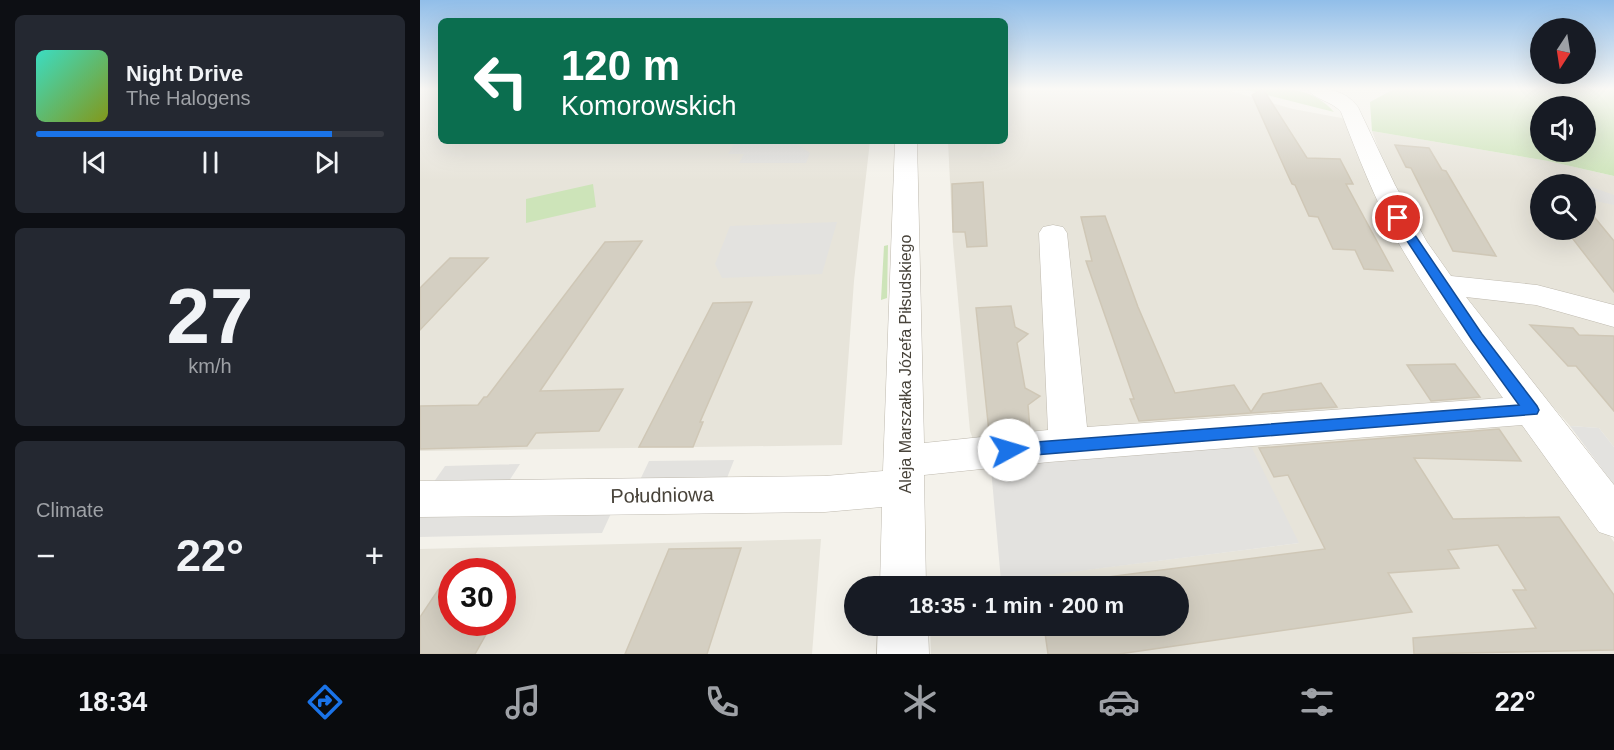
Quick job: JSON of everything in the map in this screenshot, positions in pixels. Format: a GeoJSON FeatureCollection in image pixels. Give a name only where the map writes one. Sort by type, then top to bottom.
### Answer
{"type":"FeatureCollection","features":[{"type":"Feature","properties":{"kind":"street"},"geometry":{"type":"LineString","coordinates":[[1355,120],[1398,218],[1440,284],[1531,410],[1614,518]]}},
{"type":"Feature","properties":{"kind":"street","name":"Aleja Marszałka Józefa Piłsudskiego"},"geometry":{"type":"LineString","coordinates":[[903,576],[906,144]]}},
{"type":"Feature","properties":{"kind":"street"},"geometry":{"type":"LineString","coordinates":[[1049,446],[1067,439],[1068,418],[1053,233]]}},
{"type":"Feature","properties":{"kind":"street"},"geometry":{"type":"LineString","coordinates":[[1440,284],[1537,295],[1614,316]]}},
{"type":"Feature","properties":{"kind":"street","name":"Południowa"},"geometry":{"type":"LineString","coordinates":[[420,499],[825,494],[904,474],[1049,446],[1531,410]]}},
{"type":"Feature","properties":{"kind":"street"},"geometry":{"type":"LineString","coordinates":[[903,636],[903,654]]}},
{"type":"Feature","properties":{"kind":"shaded area"},"geometry":{"type":"Polygon","coordinates":[[[420,120],[438,120],[438,144],[870,144],[854,281],[842,445],[420,451],[420,120]]]}},
{"type":"Feature","properties":{"kind":"shaded area"},"geometry":{"type":"Polygon","coordinates":[[[1008,120],[1347,120],[1520,414],[1614,542],[1614,654],[931,654],[930,636],[1189,636],[1189,576],[1036,576],[1299,543],[1053,431],[974,442],[970,431],[953,244],[948,144],[1008,144],[1008,120]]]}},
{"type":"Feature","properties":{"kind":"shaded area"},"geometry":{"type":"Polygon","coordinates":[[[1372,131],[1530,158],[1530,162],[1552,162],[1614,176],[1614,447],[1599,428],[1570,426],[1492,337],[1452,277],[1445,273],[1395,193],[1372,131]]]}},
{"type":"Feature","properties":{"kind":"shaded area"},"geometry":{"type":"Polygon","coordinates":[[[734,144],[797,144],[810,153],[806,163],[739,163],[744,154],[728,154],[734,144]]]}},
{"type":"Feature","properties":{"kind":"shaded area"},"geometry":{"type":"Polygon","coordinates":[[[1596,189],[1614,195],[1614,205],[1596,201],[1596,189]]]}},
{"type":"Feature","properties":{"kind":"shaded area"},"geometry":{"type":"Polygon","coordinates":[[[837,222],[822,274],[722,278],[715,264],[730,226],[837,222]]]}},
{"type":"Feature","properties":{"kind":"shaded area"},"geometry":{"type":"Polygon","coordinates":[[[1570,426],[1599,428],[1614,447],[1614,485],[1570,426]]]}},
{"type":"Feature","properties":{"kind":"shaded area"},"geometry":{"type":"Polygon","coordinates":[[[1248,440],[1299,543],[1040,576],[1001,576],[990,457],[1248,440]]]}},
{"type":"Feature","properties":{"kind":"shaded area"},"geometry":{"type":"Polygon","coordinates":[[[734,460],[727,478],[640,480],[649,461],[734,460]]]}},
{"type":"Feature","properties":{"kind":"shaded area"},"geometry":{"type":"Polygon","coordinates":[[[520,464],[507,484],[431,486],[445,466],[520,464]]]}},
{"type":"Feature","properties":{"kind":"shaded area"},"geometry":{"type":"Polygon","coordinates":[[[613,509],[602,533],[420,537],[420,514],[613,509]]]}},
{"type":"Feature","properties":{"kind":"shaded area"},"geometry":{"type":"Polygon","coordinates":[[[821,539],[812,654],[420,654],[420,549],[821,539]]]}},
{"type":"Feature","properties":{"kind":"green space"},"geometry":{"type":"Polygon","coordinates":[[[1371,120],[1530,120],[1530,158],[1372,131],[1371,120]]]}},
{"type":"Feature","properties":{"kind":"green space"},"geometry":{"type":"Polygon","coordinates":[[[1596,120],[1614,120],[1614,176],[1552,162],[1596,162],[1596,120]]]}},
{"type":"Feature","properties":{"kind":"green space"},"geometry":{"type":"Polygon","coordinates":[[[593,184],[596,207],[526,223],[526,199],[593,184]]]}},
{"type":"Feature","properties":{"kind":"green space"},"geometry":{"type":"Polygon","coordinates":[[[888,245],[887,298],[881,300],[884,246],[888,245]]]}},
{"type":"Feature","properties":{"kind":"building"},"geometry":{"type":"Polygon","coordinates":[[[1263,120],[1282,120],[1307,158],[1340,159],[1353,184],[1346,184],[1393,271],[1364,269],[1355,250],[1333,249],[1318,217],[1309,216],[1295,185],[1292,184],[1263,120]]]}},
{"type":"Feature","properties":{"kind":"building"},"geometry":{"type":"Polygon","coordinates":[[[1395,145],[1429,148],[1442,170],[1446,171],[1496,256],[1453,251],[1411,168],[1406,167],[1395,145]]]}},
{"type":"Feature","properties":{"kind":"building"},"geometry":{"type":"Polygon","coordinates":[[[983,182],[987,246],[967,247],[965,232],[953,232],[952,184],[983,182]]]}},
{"type":"Feature","properties":{"kind":"building"},"geometry":{"type":"Polygon","coordinates":[[[1105,216],[1138,307],[1175,393],[1234,385],[1251,412],[1263,394],[1321,383],[1337,407],[1139,421],[1130,399],[1134,399],[1086,261],[1092,261],[1081,217],[1105,216]]]}},
{"type":"Feature","properties":{"kind":"building"},"geometry":{"type":"Polygon","coordinates":[[[1596,219],[1614,241],[1614,292],[1574,240],[1596,240],[1596,219]]]}},
{"type":"Feature","properties":{"kind":"building"},"geometry":{"type":"Polygon","coordinates":[[[642,241],[540,391],[623,389],[599,431],[536,433],[527,446],[420,449],[420,406],[478,405],[484,397],[487,397],[605,242],[642,241]]]}},
{"type":"Feature","properties":{"kind":"building"},"geometry":{"type":"Polygon","coordinates":[[[450,258],[488,258],[420,330],[420,288],[450,258]]]}},
{"type":"Feature","properties":{"kind":"building"},"geometry":{"type":"Polygon","coordinates":[[[752,302],[700,422],[703,422],[693,447],[639,447],[713,303],[752,302]]]}},
{"type":"Feature","properties":{"kind":"building"},"geometry":{"type":"Polygon","coordinates":[[[1011,306],[1015,327],[1028,334],[1017,343],[1025,388],[1040,396],[1028,405],[1030,430],[991,434],[976,308],[1011,306]]]}},
{"type":"Feature","properties":{"kind":"building"},"geometry":{"type":"Polygon","coordinates":[[[1530,325],[1573,328],[1579,335],[1614,336],[1614,411],[1576,366],[1568,366],[1530,325]]]}},
{"type":"Feature","properties":{"kind":"building"},"geometry":{"type":"Polygon","coordinates":[[[1455,364],[1480,397],[1431,401],[1407,365],[1455,364]]]}},
{"type":"Feature","properties":{"kind":"building"},"geometry":{"type":"Polygon","coordinates":[[[1499,429],[1521,461],[1414,458],[1453,519],[1559,517],[1614,595],[1614,650],[1414,654],[1413,638],[1536,628],[1513,590],[1526,590],[1498,545],[1448,550],[1459,568],[1388,573],[1412,612],[1119,654],[1048,654],[1045,636],[1189,636],[1189,576],[1116,576],[1325,549],[1288,475],[1274,477],[1259,448],[1499,429]]]}},
{"type":"Feature","properties":{"kind":"building"},"geometry":{"type":"Polygon","coordinates":[[[741,548],[707,654],[625,654],[669,549],[741,548]]]}},
{"type":"Feature","properties":{"kind":"building"},"geometry":{"type":"Polygon","coordinates":[[[438,590],[438,636],[485,636],[475,654],[420,654],[420,617],[438,590]]]}},
{"type":"Feature","properties":{"kind":"route"},"geometry":{"type":"LineString","coordinates":[[1009,450],[1531,410],[1477,337],[1398,218]]}}]}
